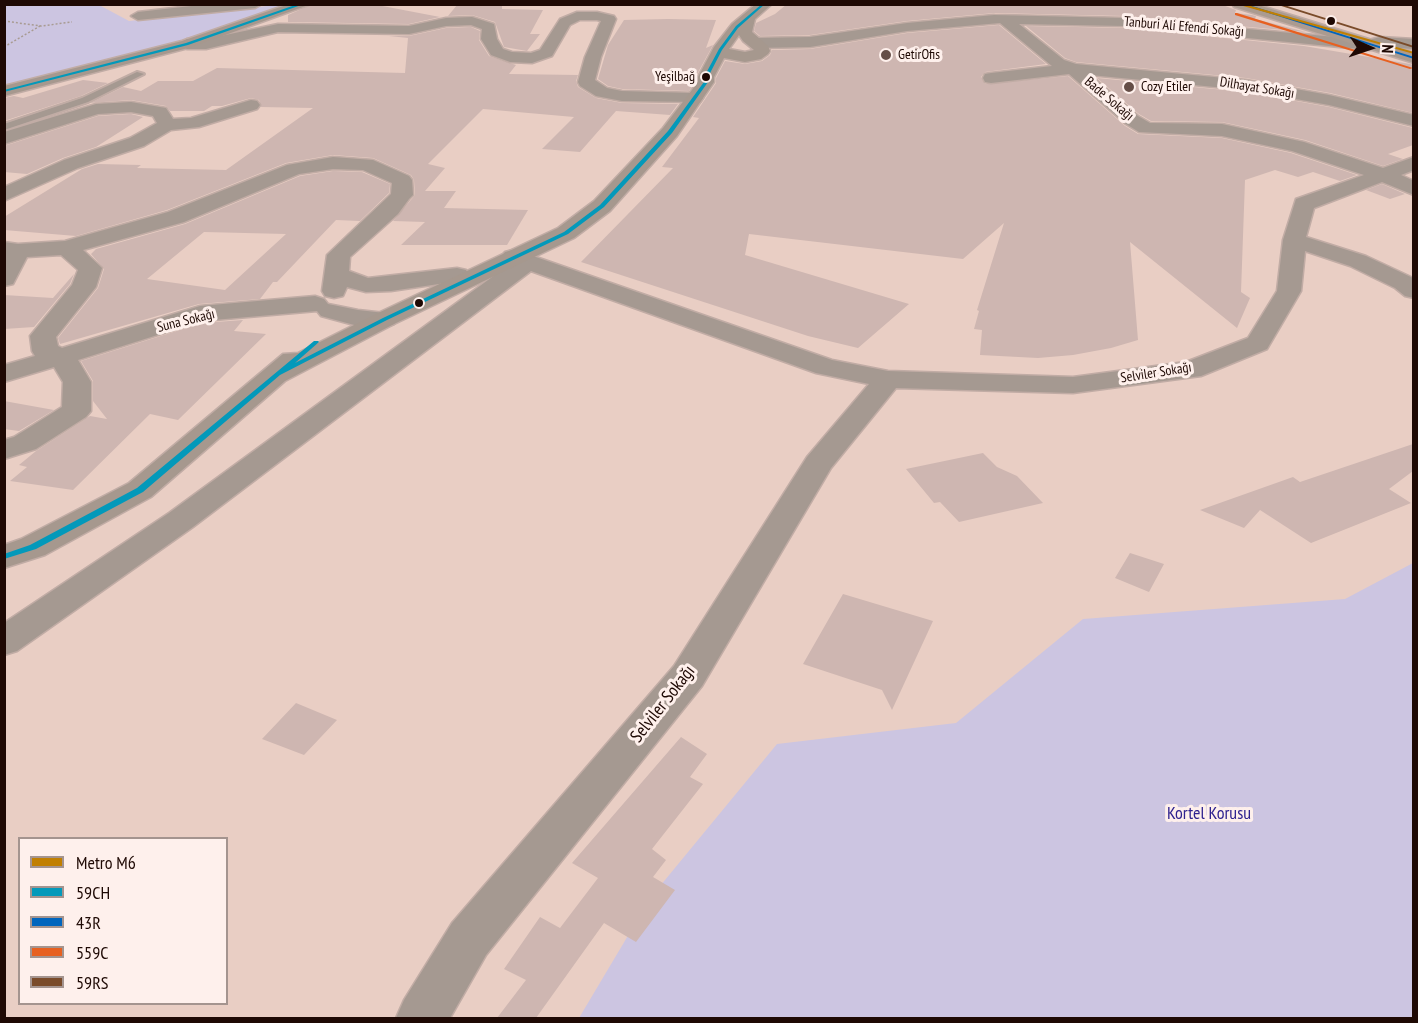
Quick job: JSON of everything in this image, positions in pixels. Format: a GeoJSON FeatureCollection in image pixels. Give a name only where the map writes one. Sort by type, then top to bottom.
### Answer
{"type":"FeatureCollection","features":[{"type":"Feature","properties":{"kind":"main road"},"geometry":{"type":"LineString","coordinates":[[4,91],[187,44],[304,4]]}},
{"type":"Feature","properties":{"kind":"main road"},"geometry":{"type":"LineString","coordinates":[[349,303],[521,260],[567,233],[602,206],[670,132],[700,90],[722,48],[737,27],[765,4]]}},
{"type":"Feature","properties":{"kind":"main road"},"geometry":{"type":"LineString","coordinates":[[1239,4],[1320,35]]}},
{"type":"Feature","properties":{"kind":"main road"},"geometry":{"type":"LineString","coordinates":[[1256,4],[1413,58]]}},
{"type":"Feature","properties":{"kind":"main road"},"geometry":{"type":"LineString","coordinates":[[748,19],[745,32],[752,52]]}},
{"type":"Feature","properties":{"kind":"main road"},"geometry":{"type":"LineString","coordinates":[[1375,44],[1413,52]]}},
{"type":"Feature","properties":{"kind":"main road"},"geometry":{"type":"LineString","coordinates":[[722,48],[752,52]]}},
{"type":"Feature","properties":{"kind":"main road"},"geometry":{"type":"LineString","coordinates":[[700,90],[724,68],[752,52]]}},
{"type":"Feature","properties":{"kind":"main road"},"geometry":{"type":"LineString","coordinates":[[4,557],[33,547],[140,490],[276,375],[349,303],[521,260]]}},
{"type":"Feature","properties":{"kind":"street"},"geometry":{"type":"LineString","coordinates":[[138,16],[255,4]]}},
{"type":"Feature","properties":{"kind":"street"},"geometry":{"type":"LineString","coordinates":[[1037,4],[1052,20]]}},
{"type":"Feature","properties":{"kind":"street"},"geometry":{"type":"LineString","coordinates":[[187,44],[206,44],[278,28],[409,30],[446,22],[472,21],[489,27],[489,39],[497,52],[510,57],[532,58],[546,53],[565,21],[577,16],[597,16],[609,19],[593,57],[586,82],[602,92],[622,96],[700,90]]}},
{"type":"Feature","properties":{"kind":"street","name":"Tanburi Ali Efendi Sokağı"},"geometry":{"type":"LineString","coordinates":[[752,52],[910,31],[1026,19],[1166,25],[1320,35],[1375,44],[1413,44]]}},
{"type":"Feature","properties":{"kind":"street","name":"Bade Sokağı"},"geometry":{"type":"LineString","coordinates":[[1026,19],[1075,62],[1077,66],[1073,69]]}},
{"type":"Feature","properties":{"kind":"street","name":"Bade Sokağı"},"geometry":{"type":"LineString","coordinates":[[1005,20],[1058,63],[1073,69],[1132,120],[1146,128],[1228,124],[1382,174]]}},
{"type":"Feature","properties":{"kind":"street","name":"Dilhayat Sokağı"},"geometry":{"type":"LineString","coordinates":[[991,78],[1073,69],[1246,85],[1329,100],[1413,121]]}},
{"type":"Feature","properties":{"kind":"street"},"geometry":{"type":"LineString","coordinates":[[4,195],[71,164],[137,142],[167,125],[193,123],[251,105]]}},
{"type":"Feature","properties":{"kind":"street"},"geometry":{"type":"LineString","coordinates":[[4,138],[96,110],[131,107],[160,112],[167,125]]}},
{"type":"Feature","properties":{"kind":"street"},"geometry":{"type":"LineString","coordinates":[[4,279],[11,250],[66,248],[132,232],[176,217],[294,169],[333,163],[366,164],[384,170],[402,180],[402,195],[390,209],[339,255],[349,303]]}},
{"type":"Feature","properties":{"kind":"street"},"geometry":{"type":"LineString","coordinates":[[1382,174],[1413,163]]}},
{"type":"Feature","properties":{"kind":"street"},"geometry":{"type":"LineString","coordinates":[[1382,174],[1413,189]]}},
{"type":"Feature","properties":{"kind":"street","name":"Selviler Sokağı"},"geometry":{"type":"LineString","coordinates":[[521,260],[826,367],[888,379],[1073,385],[1191,370],[1258,343],[1289,291],[1294,240],[1304,204],[1382,174]]}},
{"type":"Feature","properties":{"kind":"street"},"geometry":{"type":"LineString","coordinates":[[1294,240],[1358,261],[1404,283],[1413,291]]}},
{"type":"Feature","properties":{"kind":"street"},"geometry":{"type":"LineString","coordinates":[[4,450],[25,443],[76,411],[77,382],[62,357],[45,351],[43,336],[84,287],[90,268],[66,248]]}},
{"type":"Feature","properties":{"kind":"street"},"geometry":{"type":"LineString","coordinates":[[4,642],[181,520],[521,260]]}},
{"type":"Feature","properties":{"kind":"street"},"geometry":{"type":"LineString","coordinates":[[349,303],[366,285],[457,275]]}},
{"type":"Feature","properties":{"kind":"street","name":"Suna Sokağı"},"geometry":{"type":"LineString","coordinates":[[4,374],[200,314],[349,303]]}},
{"type":"Feature","properties":{"kind":"street","name":"Selviler Sokağı"},"geometry":{"type":"LineString","coordinates":[[422,1018],[469,939],[688,676],[818,464],[888,379]]}},
{"type":"Feature","properties":{"kind":"lane"},"geometry":{"type":"LineString","coordinates":[[4,127],[85,100],[140,74]]}},
{"type":"Feature","properties":{"kind":"path"},"geometry":{"type":"LineString","coordinates":[[4,21],[41,26],[72,22]]}},
{"type":"Feature","properties":{"kind":"path"},"geometry":{"type":"LineString","coordinates":[[4,45],[41,26]]}},
{"type":"Feature","properties":{"kind":"green space"},"geometry":{"type":"Polygon","coordinates":[[[4,5],[101,6],[129,21],[293,5],[159,48],[5,87],[4,5]]]}},
{"type":"Feature","properties":{"kind":"green space","name":"Kortel Korusu"},"geometry":{"type":"Polygon","coordinates":[[[1413,563],[1413,1018],[579,1018],[651,897],[777,744],[956,723],[1083,619],[1345,599],[1413,563]]]}},
{"type":"Feature","properties":{"kind":"building"},"geometry":{"type":"Polygon","coordinates":[[[313,4],[372,4],[440,17],[409,24],[288,22],[288,15],[313,4]]]}},
{"type":"Feature","properties":{"kind":"building"},"geometry":{"type":"Polygon","coordinates":[[[787,4],[1220,4],[1236,10],[1235,13],[1256,16],[1255,19],[1306,32],[1125,16],[994,13],[907,21],[810,35],[760,36],[754,31],[756,23],[775,14],[787,4]]]}},
{"type":"Feature","properties":{"kind":"building"},"geometry":{"type":"Polygon","coordinates":[[[457,5],[502,5],[502,9],[543,10],[530,34],[540,34],[527,51],[504,47],[495,22],[472,15],[448,16],[457,5]]]}},
{"type":"Feature","properties":{"kind":"building"},"geometry":{"type":"Polygon","coordinates":[[[624,20],[716,20],[706,48],[713,45],[689,91],[622,89],[608,86],[598,79],[608,45],[624,20]]]}},
{"type":"Feature","properties":{"kind":"building"},"geometry":{"type":"Polygon","coordinates":[[[999,25],[1046,64],[985,72],[981,77],[985,84],[1068,76],[1125,126],[1138,134],[1222,138],[1291,153],[1357,175],[1340,181],[1313,172],[1298,177],[1275,170],[1245,180],[1241,292],[1250,298],[1237,328],[1130,242],[1138,340],[1073,355],[1038,358],[980,355],[982,330],[974,329],[979,311],[977,310],[1004,223],[963,259],[749,234],[745,255],[909,304],[858,348],[808,336],[581,262],[673,168],[662,167],[699,118],[693,117],[716,83],[716,78],[725,61],[745,64],[762,61],[770,55],[772,50],[810,49],[907,33],[999,25]]]}},
{"type":"Feature","properties":{"kind":"building"},"geometry":{"type":"Polygon","coordinates":[[[1026,26],[1125,28],[1304,46],[1410,64],[1413,65],[1413,113],[1330,93],[1246,78],[1076,62],[1065,58],[1026,26]]]}},
{"type":"Feature","properties":{"kind":"building"},"geometry":{"type":"Polygon","coordinates":[[[471,27],[480,31],[479,40],[489,56],[516,65],[509,74],[578,75],[576,81],[578,87],[596,98],[622,103],[678,104],[670,115],[616,111],[580,152],[542,149],[574,117],[483,109],[428,164],[445,168],[425,191],[456,191],[444,208],[528,210],[507,245],[401,245],[425,222],[393,221],[415,195],[414,180],[411,175],[373,158],[333,155],[286,163],[167,210],[76,236],[4,230],[4,217],[82,169],[98,164],[141,165],[137,168],[226,170],[313,108],[261,107],[259,100],[251,98],[222,106],[212,106],[204,111],[170,111],[166,106],[131,100],[90,103],[123,87],[141,91],[158,81],[193,81],[217,68],[405,73],[408,38],[389,36],[409,36],[446,28],[471,27]]]}},
{"type":"Feature","properties":{"kind":"building"},"geometry":{"type":"Polygon","coordinates":[[[1097,78],[1246,92],[1329,107],[1413,128],[1413,145],[1388,154],[1403,159],[1383,166],[1305,140],[1222,122],[1151,121],[1139,114],[1097,78]]]}},
{"type":"Feature","properties":{"kind":"building"},"geometry":{"type":"Polygon","coordinates":[[[83,80],[108,83],[81,96],[4,121],[4,98],[14,96],[23,98],[83,80]]]}},
{"type":"Feature","properties":{"kind":"building"},"geometry":{"type":"Polygon","coordinates":[[[131,114],[143,117],[96,147],[27,174],[4,172],[4,146],[98,116],[131,114]]]}},
{"type":"Feature","properties":{"kind":"building"},"geometry":{"type":"Polygon","coordinates":[[[333,171],[362,172],[390,184],[389,193],[360,221],[336,220],[277,282],[273,282],[260,299],[199,304],[60,344],[58,338],[98,288],[104,269],[91,254],[96,249],[185,224],[300,176],[333,171]],[[204,232],[147,279],[225,290],[286,234],[204,232]]]}},
{"type":"Feature","properties":{"kind":"building"},"geometry":{"type":"Polygon","coordinates":[[[1382,184],[1405,194],[1390,199],[1366,190],[1382,184]]]}},
{"type":"Feature","properties":{"kind":"building"},"geometry":{"type":"Polygon","coordinates":[[[74,274],[70,284],[34,327],[4,329],[4,295],[53,298],[74,274]]]}},
{"type":"Feature","properties":{"kind":"building"},"geometry":{"type":"Polygon","coordinates":[[[243,320],[234,331],[266,334],[178,420],[150,414],[73,490],[10,481],[27,467],[19,465],[36,451],[90,416],[107,419],[93,401],[93,381],[81,361],[202,323],[243,320]]]}},
{"type":"Feature","properties":{"kind":"building"},"geometry":{"type":"Polygon","coordinates":[[[4,401],[54,410],[19,431],[4,429],[4,401]]]}},
{"type":"Feature","properties":{"kind":"building"},"geometry":{"type":"Polygon","coordinates":[[[1413,444],[1413,471],[1389,489],[1411,503],[1311,543],[1260,510],[1244,528],[1200,510],[1293,477],[1300,482],[1413,444]]]}},
{"type":"Feature","properties":{"kind":"building"},"geometry":{"type":"Polygon","coordinates":[[[983,453],[997,467],[1017,476],[1043,503],[959,522],[940,502],[934,503],[906,469],[983,453]]]}},
{"type":"Feature","properties":{"kind":"building"},"geometry":{"type":"Polygon","coordinates":[[[1130,553],[1164,564],[1149,592],[1115,578],[1130,553]]]}},
{"type":"Feature","properties":{"kind":"building"},"geometry":{"type":"Polygon","coordinates":[[[843,594],[933,621],[892,710],[882,690],[803,664],[843,594]]]}},
{"type":"Feature","properties":{"kind":"building"},"geometry":{"type":"Polygon","coordinates":[[[296,703],[337,720],[304,755],[262,739],[296,703]]]}},
{"type":"Feature","properties":{"kind":"building"},"geometry":{"type":"Polygon","coordinates":[[[681,737],[707,754],[690,777],[703,784],[652,849],[666,860],[653,877],[675,890],[636,942],[604,923],[536,1018],[497,1018],[526,980],[504,969],[540,917],[560,928],[598,878],[572,863],[681,737]]]}},
{"type":"Feature","properties":{"kind":"metro line","name":"M6"},"geometry":{"type":"LineString","coordinates":[[1238,4],[1414,53]]}},
{"type":"Feature","properties":{"kind":"transit line","name":"59CH"},"geometry":{"type":"LineString","coordinates":[[4,91],[187,44],[303,4]]}},
{"type":"Feature","properties":{"kind":"transit line","name":"59CH"},"geometry":{"type":"LineString","coordinates":[[276,375],[385,319],[566,233],[602,206],[670,132],[706,82],[706,77],[720,50],[737,27],[764,4]]}},
{"type":"Feature","properties":{"kind":"transit line","name":"43R"},"geometry":{"type":"LineString","coordinates":[[1241,4],[1414,58]]}},
{"type":"Feature","properties":{"kind":"transit line","name":"59RS"},"geometry":{"type":"LineString","coordinates":[[1276,4],[1414,47]]}},
{"type":"Feature","properties":{"kind":"transit line","name":"559C"},"geometry":{"type":"LineString","coordinates":[[1236,14],[1411,68]]}},
{"type":"Feature","properties":{"kind":"transit line","name":"59CH"},"geometry":{"type":"LineString","coordinates":[[4,557],[33,547],[140,490],[316,342]]}},
{"type":"Feature","properties":{"kind":"place","name":"GetirOfis"},"geometry":{"type":"Point","coordinates":[886,55]}},
{"type":"Feature","properties":{"kind":"place","name":"Yeşilbağ"},"geometry":{"type":"Point","coordinates":[706,77]}},
{"type":"Feature","properties":{"kind":"place","name":"Cozy Etiler"},"geometry":{"type":"Point","coordinates":[1129,87]}}]}
